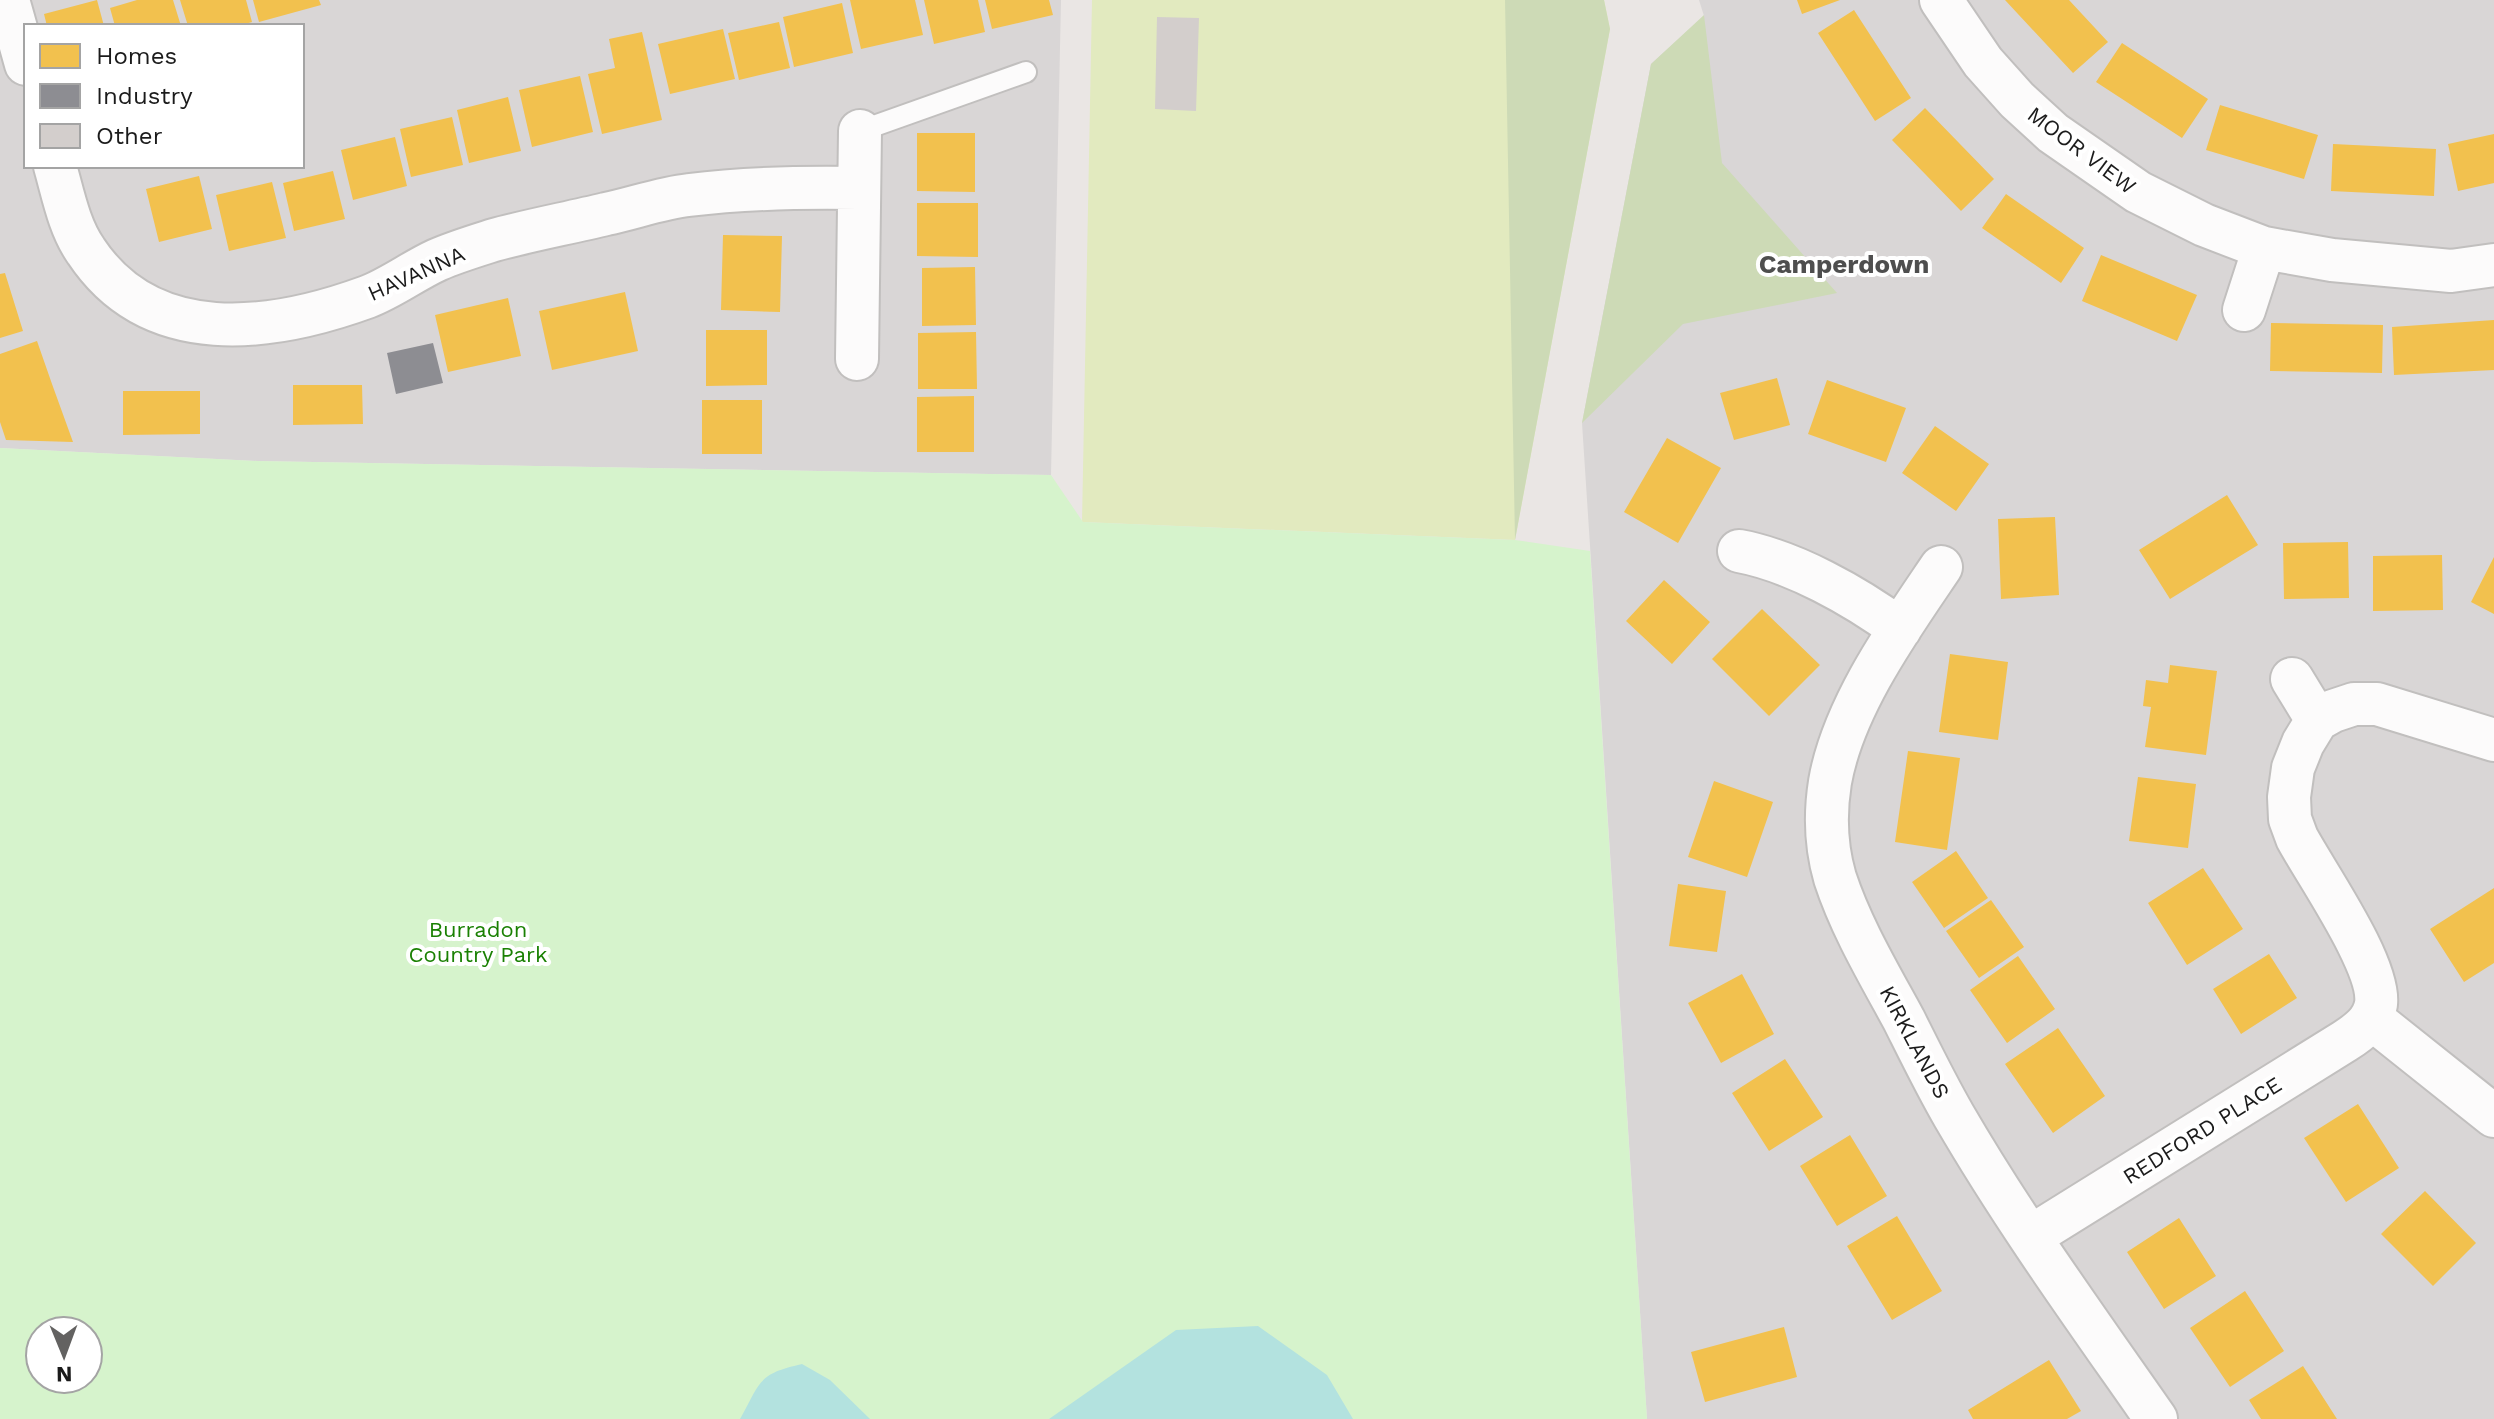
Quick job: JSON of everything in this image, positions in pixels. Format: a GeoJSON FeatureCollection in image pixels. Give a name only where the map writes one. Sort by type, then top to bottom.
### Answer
{"type":"FeatureCollection","features":[{"type":"Feature","properties":{"kind":"street"},"geometry":{"type":"LineString","coordinates":[[8,0],[24,57]]}},
{"type":"Feature","properties":{"kind":"street","name":"MOOR VIEW"},"geometry":{"type":"LineString","coordinates":[[1941,0],[1983,62],[2017,100],[2053,133],[2138,192],[2204,225],[2264,248],[2332,260],[2451,271],[2494,265]]}},
{"type":"Feature","properties":{"kind":"street"},"geometry":{"type":"LineString","coordinates":[[857,359],[860,131]]}},
{"type":"Feature","properties":{"kind":"street","name":"HAVANNA"},"geometry":{"type":"LineString","coordinates":[[56,168],[69,216],[84,250],[101,271],[134,300],[172,317],[224,325],[270,324],[314,314],[370,296],[438,260],[493,240],[686,195],[788,187],[859,188]]}},
{"type":"Feature","properties":{"kind":"street"},"geometry":{"type":"LineString","coordinates":[[2244,310],[2264,248]]}},
{"type":"Feature","properties":{"kind":"street"},"geometry":{"type":"LineString","coordinates":[[1739,551],[1762,555],[1783,564],[1854,599],[1900,629]]}},
{"type":"Feature","properties":{"kind":"street","name":"KIRKLANDS"},"geometry":{"type":"LineString","coordinates":[[1941,567],[1900,629],[1858,702],[1840,746],[1830,781],[1827,815],[1828,846],[1835,876],[1866,948],[1954,1116],[2030,1237],[2156,1419]]}},
{"type":"Feature","properties":{"kind":"street"},"geometry":{"type":"LineString","coordinates":[[2292,679],[2317,720]]}},
{"type":"Feature","properties":{"kind":"street"},"geometry":{"type":"LineString","coordinates":[[2494,740],[2377,704],[2354,704],[2317,720],[2293,768],[2289,797],[2290,819],[2368,968],[2376,1004],[2371,1018],[2494,1116]]}},
{"type":"Feature","properties":{"kind":"street","name":"REDFORD PLACE"},"geometry":{"type":"LineString","coordinates":[[2030,1237],[2345,1041],[2363,1029],[2371,1018]]}},
{"type":"Feature","properties":{"kind":"lane"},"geometry":{"type":"LineString","coordinates":[[860,131],[1026,72]]}},
{"type":"Feature","properties":{"kind":"shaded area"},"geometry":{"type":"Polygon","coordinates":[[[0,0],[1061,0],[1051,475],[258,461],[0,448],[0,0]]]}},
{"type":"Feature","properties":{"kind":"shaded area"},"geometry":{"type":"Polygon","coordinates":[[[1699,0],[2494,0],[2494,1419],[1647,1419],[1582,423],[1651,64],[1704,16],[1699,0]]]}},
{"type":"Feature","properties":{"kind":"green space"},"geometry":{"type":"Polygon","coordinates":[[[1092,0],[1604,0],[1610,29],[1515,540],[1082,522],[1092,0]]]}},
{"type":"Feature","properties":{"kind":"green space"},"geometry":{"type":"Polygon","coordinates":[[[1505,0],[1604,0],[1610,29],[1515,540],[1505,0]]]}},
{"type":"Feature","properties":{"kind":"green space"},"geometry":{"type":"Polygon","coordinates":[[[1704,15],[1722,163],[1837,293],[1683,324],[1582,423],[1651,64],[1704,15]]]}},
{"type":"Feature","properties":{"kind":"green space","name":"Burradon Country Park"},"geometry":{"type":"Polygon","coordinates":[[[0,448],[258,461],[1051,475],[1083,522],[1515,540],[1590,551],[1647,1419],[0,1419],[0,448]]]}},
{"type":"Feature","properties":{"kind":"water"},"geometry":{"type":"Polygon","coordinates":[[[1258,1326],[1327,1375],[1353,1419],[1049,1419],[1176,1330],[1258,1326]]]}},
{"type":"Feature","properties":{"kind":"water"},"geometry":{"type":"Polygon","coordinates":[[[802,1364],[830,1380],[870,1419],[740,1419],[762,1381],[777,1371],[802,1364]]]}},
{"type":"Feature","properties":{"kind":"building: Homes"},"geometry":{"type":"Polygon","coordinates":[[[97,0],[103,24],[46,24],[44,14],[97,0]]]}},
{"type":"Feature","properties":{"kind":"building: Homes"},"geometry":{"type":"Polygon","coordinates":[[[137,0],[173,0],[180,24],[114,24],[110,8],[137,0]]]}},
{"type":"Feature","properties":{"kind":"building: Homes"},"geometry":{"type":"Polygon","coordinates":[[[180,0],[246,0],[252,22],[245,24],[187,24],[180,0]]]}},
{"type":"Feature","properties":{"kind":"building: Homes"},"geometry":{"type":"Polygon","coordinates":[[[253,0],[319,0],[321,5],[259,22],[253,0]]]}},
{"type":"Feature","properties":{"kind":"building: Homes"},"geometry":{"type":"Polygon","coordinates":[[[850,0],[915,0],[923,35],[861,49],[850,0]]]}},
{"type":"Feature","properties":{"kind":"building: Homes"},"geometry":{"type":"Polygon","coordinates":[[[924,0],[978,0],[985,32],[934,44],[924,0]]]}},
{"type":"Feature","properties":{"kind":"building: Homes"},"geometry":{"type":"Polygon","coordinates":[[[985,0],[1049,0],[1053,15],[992,29],[985,0]]]}},
{"type":"Feature","properties":{"kind":"building: Homes"},"geometry":{"type":"Polygon","coordinates":[[[1797,0],[1840,0],[1802,14],[1797,0]]]}},
{"type":"Feature","properties":{"kind":"building: Homes"},"geometry":{"type":"Polygon","coordinates":[[[2005,0],[2069,0],[2108,42],[2073,73],[2005,0]]]}},
{"type":"Feature","properties":{"kind":"building: Homes"},"geometry":{"type":"Polygon","coordinates":[[[842,3],[853,53],[794,67],[783,17],[842,3]]]}},
{"type":"Feature","properties":{"kind":"building: Homes"},"geometry":{"type":"Polygon","coordinates":[[[1854,10],[1911,98],[1875,121],[1818,33],[1854,10]]]}},
{"type":"Feature","properties":{"kind":"building: Homes"},"geometry":{"type":"Polygon","coordinates":[[[779,22],[790,68],[739,80],[728,33],[779,22]]]}},
{"type":"Feature","properties":{"kind":"building: Homes"},"geometry":{"type":"Polygon","coordinates":[[[723,29],[735,79],[670,94],[658,44],[723,29]]]}},
{"type":"Feature","properties":{"kind":"building: Homes"},"geometry":{"type":"Polygon","coordinates":[[[642,32],[662,120],[602,134],[588,74],[615,68],[609,39],[642,32]]]}},
{"type":"Feature","properties":{"kind":"building: Homes"},"geometry":{"type":"Polygon","coordinates":[[[2122,43],[2208,99],[2182,138],[2096,82],[2122,43]]]}},
{"type":"Feature","properties":{"kind":"building: Homes"},"geometry":{"type":"Polygon","coordinates":[[[580,76],[593,132],[532,147],[519,90],[580,76]]]}},
{"type":"Feature","properties":{"kind":"building: Homes"},"geometry":{"type":"Polygon","coordinates":[[[508,97],[521,151],[469,163],[457,110],[508,97]]]}},
{"type":"Feature","properties":{"kind":"building: Homes"},"geometry":{"type":"Polygon","coordinates":[[[2220,105],[2318,135],[2304,179],[2206,150],[2220,105]]]}},
{"type":"Feature","properties":{"kind":"building: Homes"},"geometry":{"type":"Polygon","coordinates":[[[1925,108],[1994,179],[1961,211],[1892,140],[1925,108]]]}},
{"type":"Feature","properties":{"kind":"building: Homes"},"geometry":{"type":"Polygon","coordinates":[[[452,117],[463,165],[411,177],[400,129],[452,117]]]}},
{"type":"Feature","properties":{"kind":"building: Homes"},"geometry":{"type":"Polygon","coordinates":[[[917,133],[975,133],[975,192],[917,191],[917,133]]]}},
{"type":"Feature","properties":{"kind":"building: Homes"},"geometry":{"type":"Polygon","coordinates":[[[2494,134],[2494,183],[2458,191],[2448,144],[2494,134]]]}},
{"type":"Feature","properties":{"kind":"building: Homes"},"geometry":{"type":"Polygon","coordinates":[[[395,137],[407,186],[353,200],[341,150],[395,137]]]}},
{"type":"Feature","properties":{"kind":"building: Homes"},"geometry":{"type":"Polygon","coordinates":[[[2333,144],[2436,149],[2434,196],[2331,191],[2333,144]]]}},
{"type":"Feature","properties":{"kind":"building: Homes"},"geometry":{"type":"Polygon","coordinates":[[[333,171],[345,219],[294,231],[283,183],[333,171]]]}},
{"type":"Feature","properties":{"kind":"building: Homes"},"geometry":{"type":"Polygon","coordinates":[[[199,176],[212,229],[159,242],[146,189],[199,176]]]}},
{"type":"Feature","properties":{"kind":"building: Homes"},"geometry":{"type":"Polygon","coordinates":[[[272,182],[286,238],[229,251],[216,195],[272,182]]]}},
{"type":"Feature","properties":{"kind":"building: Homes"},"geometry":{"type":"Polygon","coordinates":[[[2006,194],[2084,248],[2061,283],[1982,228],[2006,194]]]}},
{"type":"Feature","properties":{"kind":"building: Homes"},"geometry":{"type":"Polygon","coordinates":[[[917,203],[978,203],[978,257],[917,256],[917,203]]]}},
{"type":"Feature","properties":{"kind":"building: Homes"},"geometry":{"type":"Polygon","coordinates":[[[723,235],[782,236],[780,312],[721,310],[723,235]]]}},
{"type":"Feature","properties":{"kind":"building: Homes"},"geometry":{"type":"Polygon","coordinates":[[[2101,255],[2197,295],[2177,341],[2082,301],[2101,255]]]}},
{"type":"Feature","properties":{"kind":"building: Homes"},"geometry":{"type":"Polygon","coordinates":[[[975,267],[976,325],[922,326],[922,268],[975,267]]]}},
{"type":"Feature","properties":{"kind":"building: Homes"},"geometry":{"type":"Polygon","coordinates":[[[5,273],[23,331],[0,338],[0,274],[5,273]]]}},
{"type":"Feature","properties":{"kind":"building: Homes"},"geometry":{"type":"Polygon","coordinates":[[[625,292],[638,351],[552,370],[539,311],[625,292]]]}},
{"type":"Feature","properties":{"kind":"building: Homes"},"geometry":{"type":"Polygon","coordinates":[[[508,298],[521,356],[448,372],[435,315],[508,298]]]}},
{"type":"Feature","properties":{"kind":"building: Homes"},"geometry":{"type":"Polygon","coordinates":[[[2494,320],[2494,370],[2394,375],[2392,327],[2494,320]]]}},
{"type":"Feature","properties":{"kind":"building: Homes"},"geometry":{"type":"Polygon","coordinates":[[[2271,323],[2383,325],[2382,373],[2270,371],[2271,323]]]}},
{"type":"Feature","properties":{"kind":"building: Homes"},"geometry":{"type":"Polygon","coordinates":[[[706,330],[767,330],[767,385],[706,386],[706,330]]]}},
{"type":"Feature","properties":{"kind":"building: Homes"},"geometry":{"type":"Polygon","coordinates":[[[976,332],[977,389],[918,389],[918,333],[976,332]]]}},
{"type":"Feature","properties":{"kind":"building: Homes"},"geometry":{"type":"Polygon","coordinates":[[[37,341],[73,442],[6,440],[0,422],[0,354],[37,341]]]}},
{"type":"Feature","properties":{"kind":"building: Homes"},"geometry":{"type":"Polygon","coordinates":[[[1777,378],[1790,425],[1734,440],[1720,393],[1777,378]]]}},
{"type":"Feature","properties":{"kind":"building: Homes"},"geometry":{"type":"Polygon","coordinates":[[[1827,380],[1906,408],[1886,462],[1808,434],[1827,380]]]}},
{"type":"Feature","properties":{"kind":"building: Homes"},"geometry":{"type":"Polygon","coordinates":[[[293,385],[362,385],[363,424],[293,425],[293,385]]]}},
{"type":"Feature","properties":{"kind":"building: Homes"},"geometry":{"type":"Polygon","coordinates":[[[123,391],[200,391],[200,434],[123,435],[123,391]]]}},
{"type":"Feature","properties":{"kind":"building: Homes"},"geometry":{"type":"Polygon","coordinates":[[[974,396],[974,452],[917,452],[917,397],[974,396]]]}},
{"type":"Feature","properties":{"kind":"building: Homes"},"geometry":{"type":"Polygon","coordinates":[[[702,400],[762,400],[762,454],[702,454],[702,400]]]}},
{"type":"Feature","properties":{"kind":"building: Homes"},"geometry":{"type":"Polygon","coordinates":[[[1935,426],[1989,464],[1956,511],[1902,473],[1935,426]]]}},
{"type":"Feature","properties":{"kind":"building: Homes"},"geometry":{"type":"Polygon","coordinates":[[[1667,438],[1721,468],[1678,543],[1624,512],[1667,438]]]}},
{"type":"Feature","properties":{"kind":"building: Homes"},"geometry":{"type":"Polygon","coordinates":[[[2227,495],[2258,545],[2170,599],[2139,550],[2227,495]]]}},
{"type":"Feature","properties":{"kind":"building: Homes"},"geometry":{"type":"Polygon","coordinates":[[[2055,517],[2059,595],[2001,599],[1998,519],[2055,517]]]}},
{"type":"Feature","properties":{"kind":"building: Homes"},"geometry":{"type":"Polygon","coordinates":[[[2348,542],[2349,598],[2284,599],[2283,543],[2348,542]]]}},
{"type":"Feature","properties":{"kind":"building: Homes"},"geometry":{"type":"Polygon","coordinates":[[[2442,555],[2443,610],[2373,611],[2373,556],[2442,555]]]}},
{"type":"Feature","properties":{"kind":"building: Homes"},"geometry":{"type":"Polygon","coordinates":[[[2494,557],[2494,614],[2471,602],[2494,557]]]}},
{"type":"Feature","properties":{"kind":"building: Homes"},"geometry":{"type":"Polygon","coordinates":[[[1664,580],[1710,622],[1672,664],[1626,621],[1664,580]]]}},
{"type":"Feature","properties":{"kind":"building: Homes"},"geometry":{"type":"Polygon","coordinates":[[[1762,609],[1820,665],[1769,716],[1712,659],[1762,609]]]}},
{"type":"Feature","properties":{"kind":"building: Homes"},"geometry":{"type":"Polygon","coordinates":[[[1950,654],[2008,662],[1998,740],[1939,732],[1950,654]]]}},
{"type":"Feature","properties":{"kind":"building: Homes"},"geometry":{"type":"Polygon","coordinates":[[[2170,665],[2217,671],[2206,755],[2145,747],[2151,707],[2143,706],[2146,680],[2168,683],[2170,665]]]}},
{"type":"Feature","properties":{"kind":"building: Homes"},"geometry":{"type":"Polygon","coordinates":[[[1908,751],[1960,758],[1947,850],[1895,842],[1908,751]]]}},
{"type":"Feature","properties":{"kind":"building: Homes"},"geometry":{"type":"Polygon","coordinates":[[[2138,777],[2196,784],[2188,848],[2129,841],[2138,777]]]}},
{"type":"Feature","properties":{"kind":"building: Homes"},"geometry":{"type":"Polygon","coordinates":[[[1714,781],[1773,802],[1747,877],[1688,857],[1714,781]]]}},
{"type":"Feature","properties":{"kind":"building: Homes"},"geometry":{"type":"Polygon","coordinates":[[[1956,851],[1988,898],[1944,928],[1912,882],[1956,851]]]}},
{"type":"Feature","properties":{"kind":"building: Homes"},"geometry":{"type":"Polygon","coordinates":[[[2203,868],[2243,929],[2187,965],[2148,903],[2203,868]]]}},
{"type":"Feature","properties":{"kind":"building: Homes"},"geometry":{"type":"Polygon","coordinates":[[[1678,884],[1726,891],[1717,952],[1669,946],[1678,884]]]}},
{"type":"Feature","properties":{"kind":"building: Homes"},"geometry":{"type":"Polygon","coordinates":[[[2494,888],[2494,963],[2464,982],[2430,929],[2494,888]]]}},
{"type":"Feature","properties":{"kind":"building: Homes"},"geometry":{"type":"Polygon","coordinates":[[[1991,900],[2024,947],[1979,978],[1946,931],[1991,900]]]}},
{"type":"Feature","properties":{"kind":"building: Homes"},"geometry":{"type":"Polygon","coordinates":[[[2269,954],[2297,998],[2241,1034],[2213,989],[2269,954]]]}},
{"type":"Feature","properties":{"kind":"building: Homes"},"geometry":{"type":"Polygon","coordinates":[[[2018,956],[2055,1009],[2007,1043],[1970,990],[2018,956]]]}},
{"type":"Feature","properties":{"kind":"building: Homes"},"geometry":{"type":"Polygon","coordinates":[[[1742,974],[1774,1034],[1721,1063],[1688,1003],[1742,974]]]}},
{"type":"Feature","properties":{"kind":"building: Homes"},"geometry":{"type":"Polygon","coordinates":[[[2058,1028],[2105,1096],[2053,1133],[2005,1064],[2058,1028]]]}},
{"type":"Feature","properties":{"kind":"building: Homes"},"geometry":{"type":"Polygon","coordinates":[[[1785,1059],[1823,1117],[1769,1151],[1732,1093],[1785,1059]]]}},
{"type":"Feature","properties":{"kind":"building: Homes"},"geometry":{"type":"Polygon","coordinates":[[[2358,1104],[2399,1168],[2346,1202],[2304,1138],[2358,1104]]]}},
{"type":"Feature","properties":{"kind":"building: Homes"},"geometry":{"type":"Polygon","coordinates":[[[1850,1135],[1887,1196],[1837,1226],[1800,1166],[1850,1135]]]}},
{"type":"Feature","properties":{"kind":"building: Homes"},"geometry":{"type":"Polygon","coordinates":[[[2425,1191],[2476,1243],[2433,1286],[2381,1234],[2425,1191]]]}},
{"type":"Feature","properties":{"kind":"building: Homes"},"geometry":{"type":"Polygon","coordinates":[[[1897,1216],[1942,1291],[1892,1320],[1847,1246],[1897,1216]]]}},
{"type":"Feature","properties":{"kind":"building: Homes"},"geometry":{"type":"Polygon","coordinates":[[[2179,1218],[2216,1276],[2164,1309],[2127,1252],[2179,1218]]]}},
{"type":"Feature","properties":{"kind":"building: Homes"},"geometry":{"type":"Polygon","coordinates":[[[2245,1291],[2284,1351],[2230,1387],[2190,1328],[2245,1291]]]}},
{"type":"Feature","properties":{"kind":"building: Homes"},"geometry":{"type":"Polygon","coordinates":[[[1784,1327],[1797,1377],[1705,1402],[1691,1352],[1784,1327]]]}},
{"type":"Feature","properties":{"kind":"building: Homes"},"geometry":{"type":"Polygon","coordinates":[[[2049,1360],[2081,1411],[2067,1419],[1973,1419],[1968,1410],[2049,1360]]]}},
{"type":"Feature","properties":{"kind":"building: Homes"},"geometry":{"type":"Polygon","coordinates":[[[2303,1366],[2337,1419],[2261,1419],[2249,1400],[2303,1366]]]}},
{"type":"Feature","properties":{"kind":"building: Industry"},"geometry":{"type":"Polygon","coordinates":[[[433,343],[443,383],[396,394],[387,353],[433,343]]]}},
{"type":"Feature","properties":{"kind":"building: Other"},"geometry":{"type":"Polygon","coordinates":[[[1157,17],[1199,18],[1196,111],[1155,109],[1157,17]]]}},
{"type":"Feature","properties":{"kind":"district","name":"Camperdown"},"geometry":{"type":"Point","coordinates":[1844,264]}}]}
